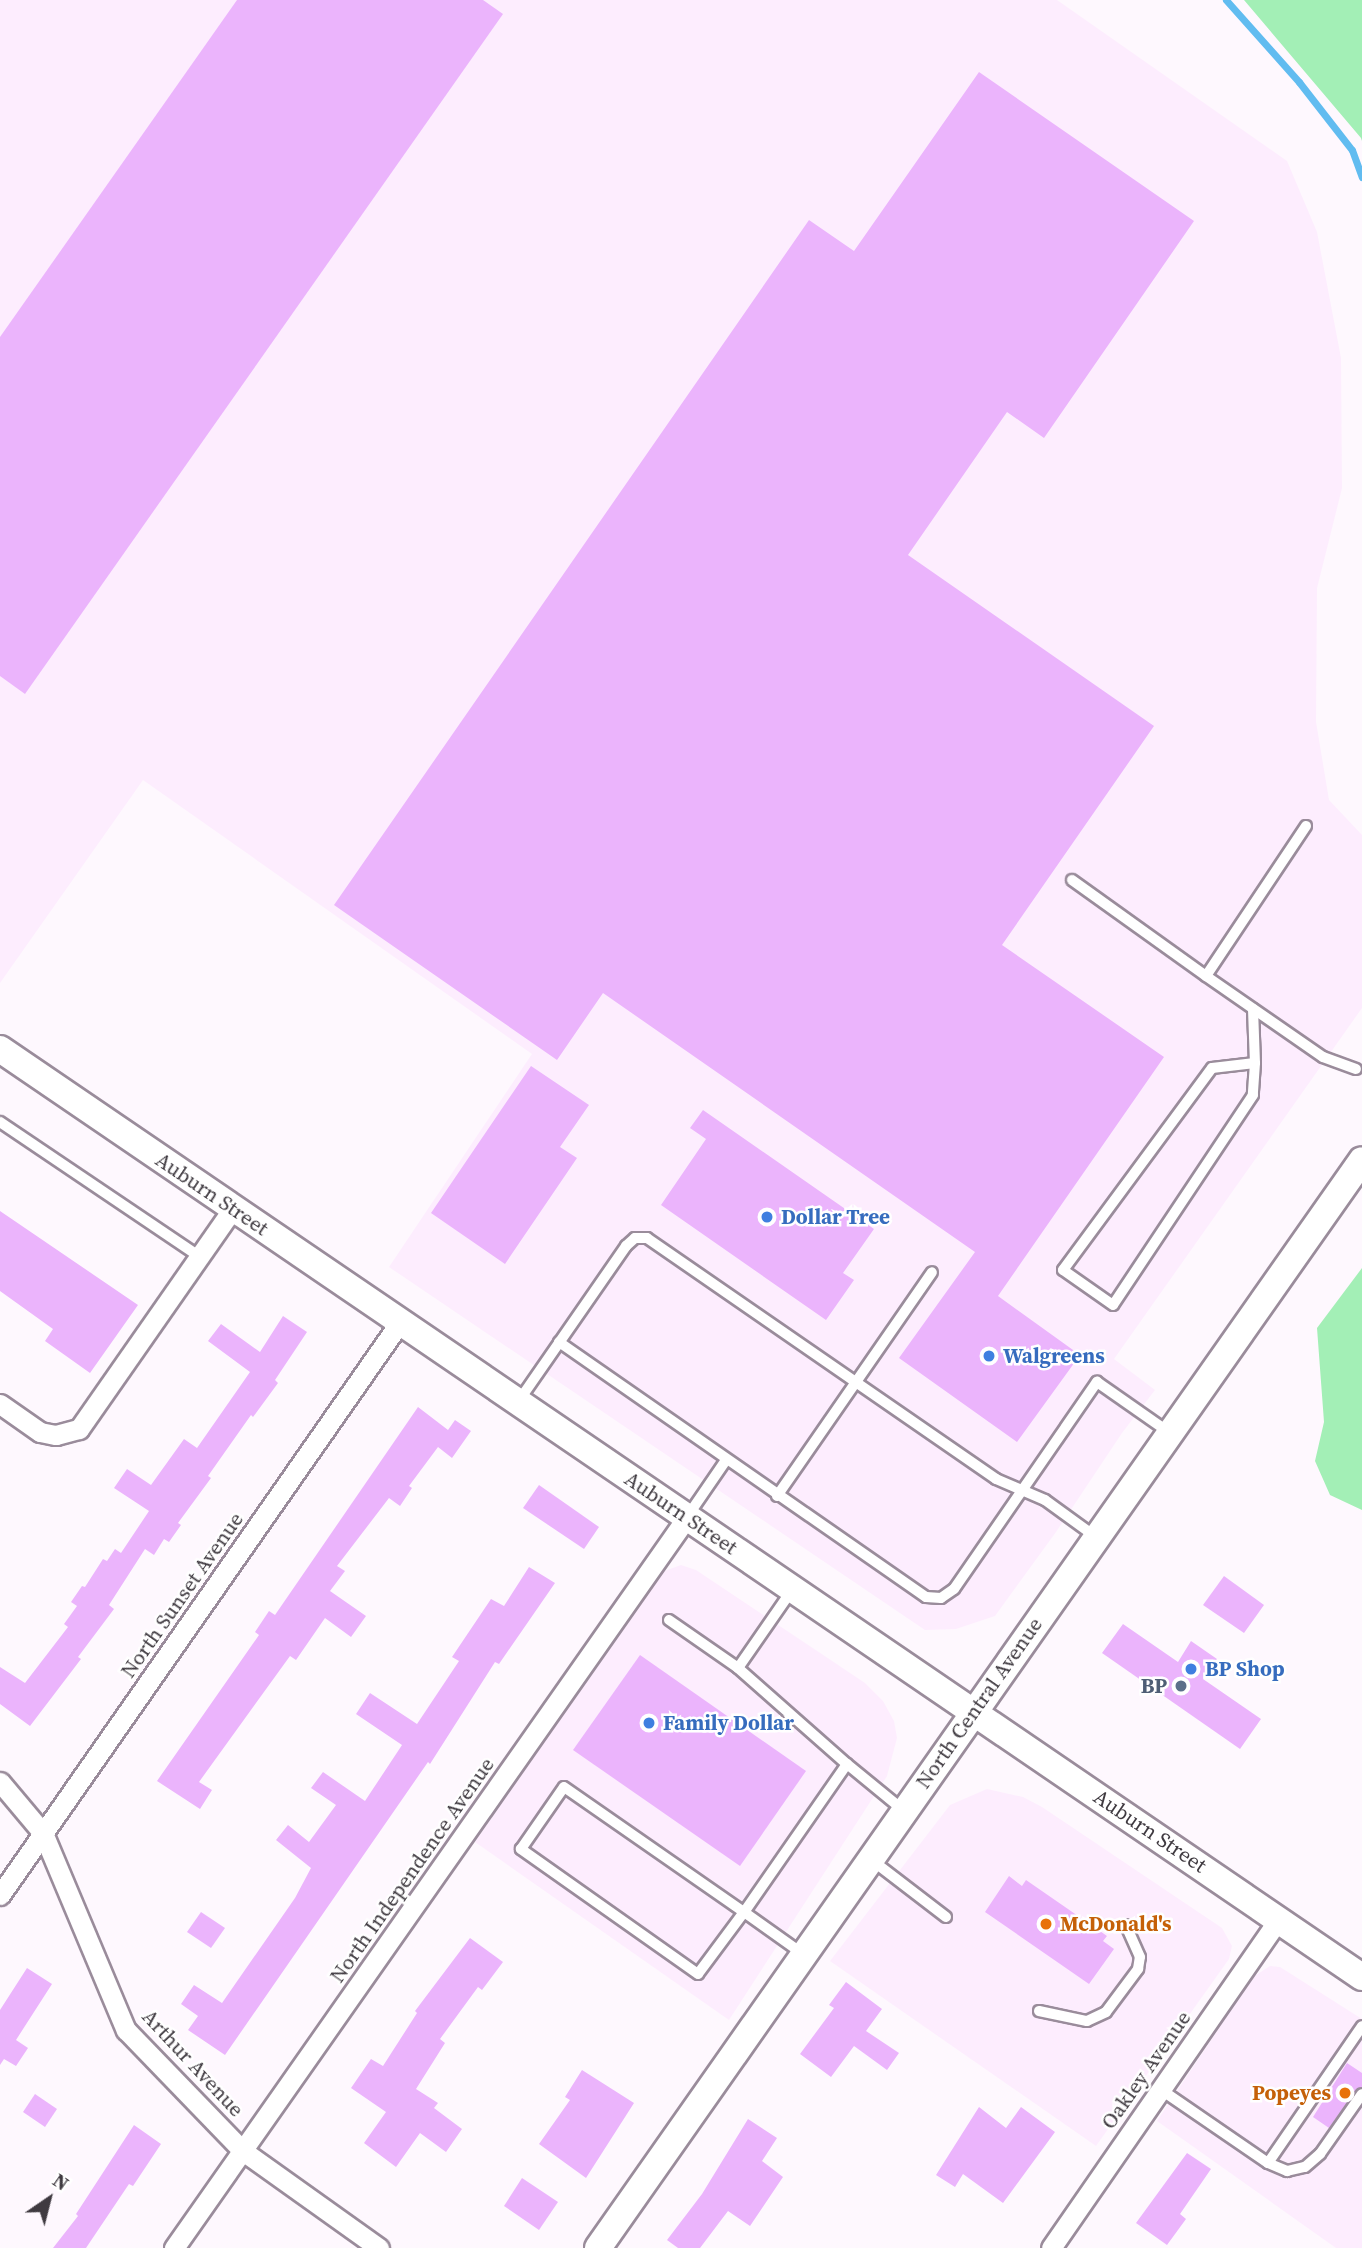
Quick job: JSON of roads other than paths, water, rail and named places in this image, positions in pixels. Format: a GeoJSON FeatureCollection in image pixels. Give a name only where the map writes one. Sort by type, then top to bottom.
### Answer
{"type":"FeatureCollection","features":[{"type":"Feature","properties":{"kind":"main road","name":"Auburn Street"},"geometry":{"type":"LineString","coordinates":[[0,1049],[1362,1977]]}},
{"type":"Feature","properties":{"kind":"main road","name":"North Central Avenue"},"geometry":{"type":"LineString","coordinates":[[598,2248],[869,1858],[1362,1160]]}},
{"type":"Feature","properties":{"kind":"street"},"geometry":{"type":"LineString","coordinates":[[0,1404],[40,1432],[56,1435],[79,1429],[233,1208]]}},
{"type":"Feature","properties":{"kind":"street","name":"North Sunset Avenue"},"geometry":{"type":"LineString","coordinates":[[0,1895],[400,1322]]}},
{"type":"Feature","properties":{"kind":"street","name":"North Independence Avenue"},"geometry":{"type":"LineString","coordinates":[[174,2248],[687,1517]]}},
{"type":"Feature","properties":{"kind":"street","name":"Arthur Avenue"},"geometry":{"type":"LineString","coordinates":[[0,1782],[43,1833],[126,2030],[243,2151],[379,2248]]}},
{"type":"Feature","properties":{"kind":"street","name":"Oakley Avenue"},"geometry":{"type":"LineString","coordinates":[[1051,2248],[1279,1919]]}},
{"type":"Feature","properties":{"kind":"lane"},"geometry":{"type":"LineString","coordinates":[[1206,976],[1306,826]]}},
{"type":"Feature","properties":{"kind":"lane"},"geometry":{"type":"LineString","coordinates":[[1072,880],[1323,1057],[1356,1069]]}},
{"type":"Feature","properties":{"kind":"lane"},"geometry":{"type":"LineString","coordinates":[[1253,1009],[1255,1063],[1253,1095],[1113,1305],[1063,1270],[1212,1068],[1255,1063]]}},
{"type":"Feature","properties":{"kind":"lane"},"geometry":{"type":"LineString","coordinates":[[0,1122],[200,1256]]}},
{"type":"Feature","properties":{"kind":"lane"},"geometry":{"type":"LineString","coordinates":[[518,1403],[625,1246],[641,1237],[655,1242],[996,1479],[1045,1500],[1097,1538]]}},
{"type":"Feature","properties":{"kind":"lane"},"geometry":{"type":"LineString","coordinates":[[776,1496],[932,1272]]}},
{"type":"Feature","properties":{"kind":"lane"},"geometry":{"type":"LineString","coordinates":[[559,1342],[776,1496],[926,1597],[941,1598],[954,1589],[1097,1382],[1170,1434]]}},
{"type":"Feature","properties":{"kind":"lane"},"geometry":{"type":"LineString","coordinates":[[687,1517],[726,1460]]}},
{"type":"Feature","properties":{"kind":"lane"},"geometry":{"type":"LineString","coordinates":[[737,1668],[792,1589]]}},
{"type":"Feature","properties":{"kind":"lane"},"geometry":{"type":"LineString","coordinates":[[669,1620],[737,1668],[903,1810]]}},
{"type":"Feature","properties":{"kind":"lane"},"geometry":{"type":"LineString","coordinates":[[803,1954],[744,1912],[564,1787],[521,1849],[698,1974],[744,1912],[847,1764]]}},
{"type":"Feature","properties":{"kind":"lane"},"geometry":{"type":"LineString","coordinates":[[869,1858],[946,1917]]}},
{"type":"Feature","properties":{"kind":"lane"},"geometry":{"type":"LineString","coordinates":[[1038,2011],[1087,2021],[1106,2012],[1138,1969],[1140,1957],[1126,1925]]}},
{"type":"Feature","properties":{"kind":"lane"},"geometry":{"type":"LineString","coordinates":[[1268,2162],[1362,2026]]}},
{"type":"Feature","properties":{"kind":"lane"},"geometry":{"type":"LineString","coordinates":[[1160,2089],[1280,2170],[1295,2171],[1312,2161],[1362,2094]]}},
{"type":"Feature","properties":{"kind":"waterway"},"geometry":{"type":"LineString","coordinates":[[1226,0],[1299,82],[1352,150],[1362,177]]}},
{"type":"Feature","properties":{"kind":"place","name":"Dollar Tree"},"geometry":{"type":"Point","coordinates":[767,1217]}},
{"type":"Feature","properties":{"kind":"place","name":"Walgreens"},"geometry":{"type":"Point","coordinates":[989,1356]}},
{"type":"Feature","properties":{"kind":"place","name":"BP Shop"},"geometry":{"type":"Point","coordinates":[1191,1669]}},
{"type":"Feature","properties":{"kind":"place","name":"BP"},"geometry":{"type":"Point","coordinates":[1181,1686]}},
{"type":"Feature","properties":{"kind":"place","name":"Family Dollar"},"geometry":{"type":"Point","coordinates":[649,1723]}},
{"type":"Feature","properties":{"kind":"place","name":"McDonald's"},"geometry":{"type":"Point","coordinates":[1046,1924]}},
{"type":"Feature","properties":{"kind":"place","name":"Popeyes"},"geometry":{"type":"Point","coordinates":[1345,2093]}}]}
